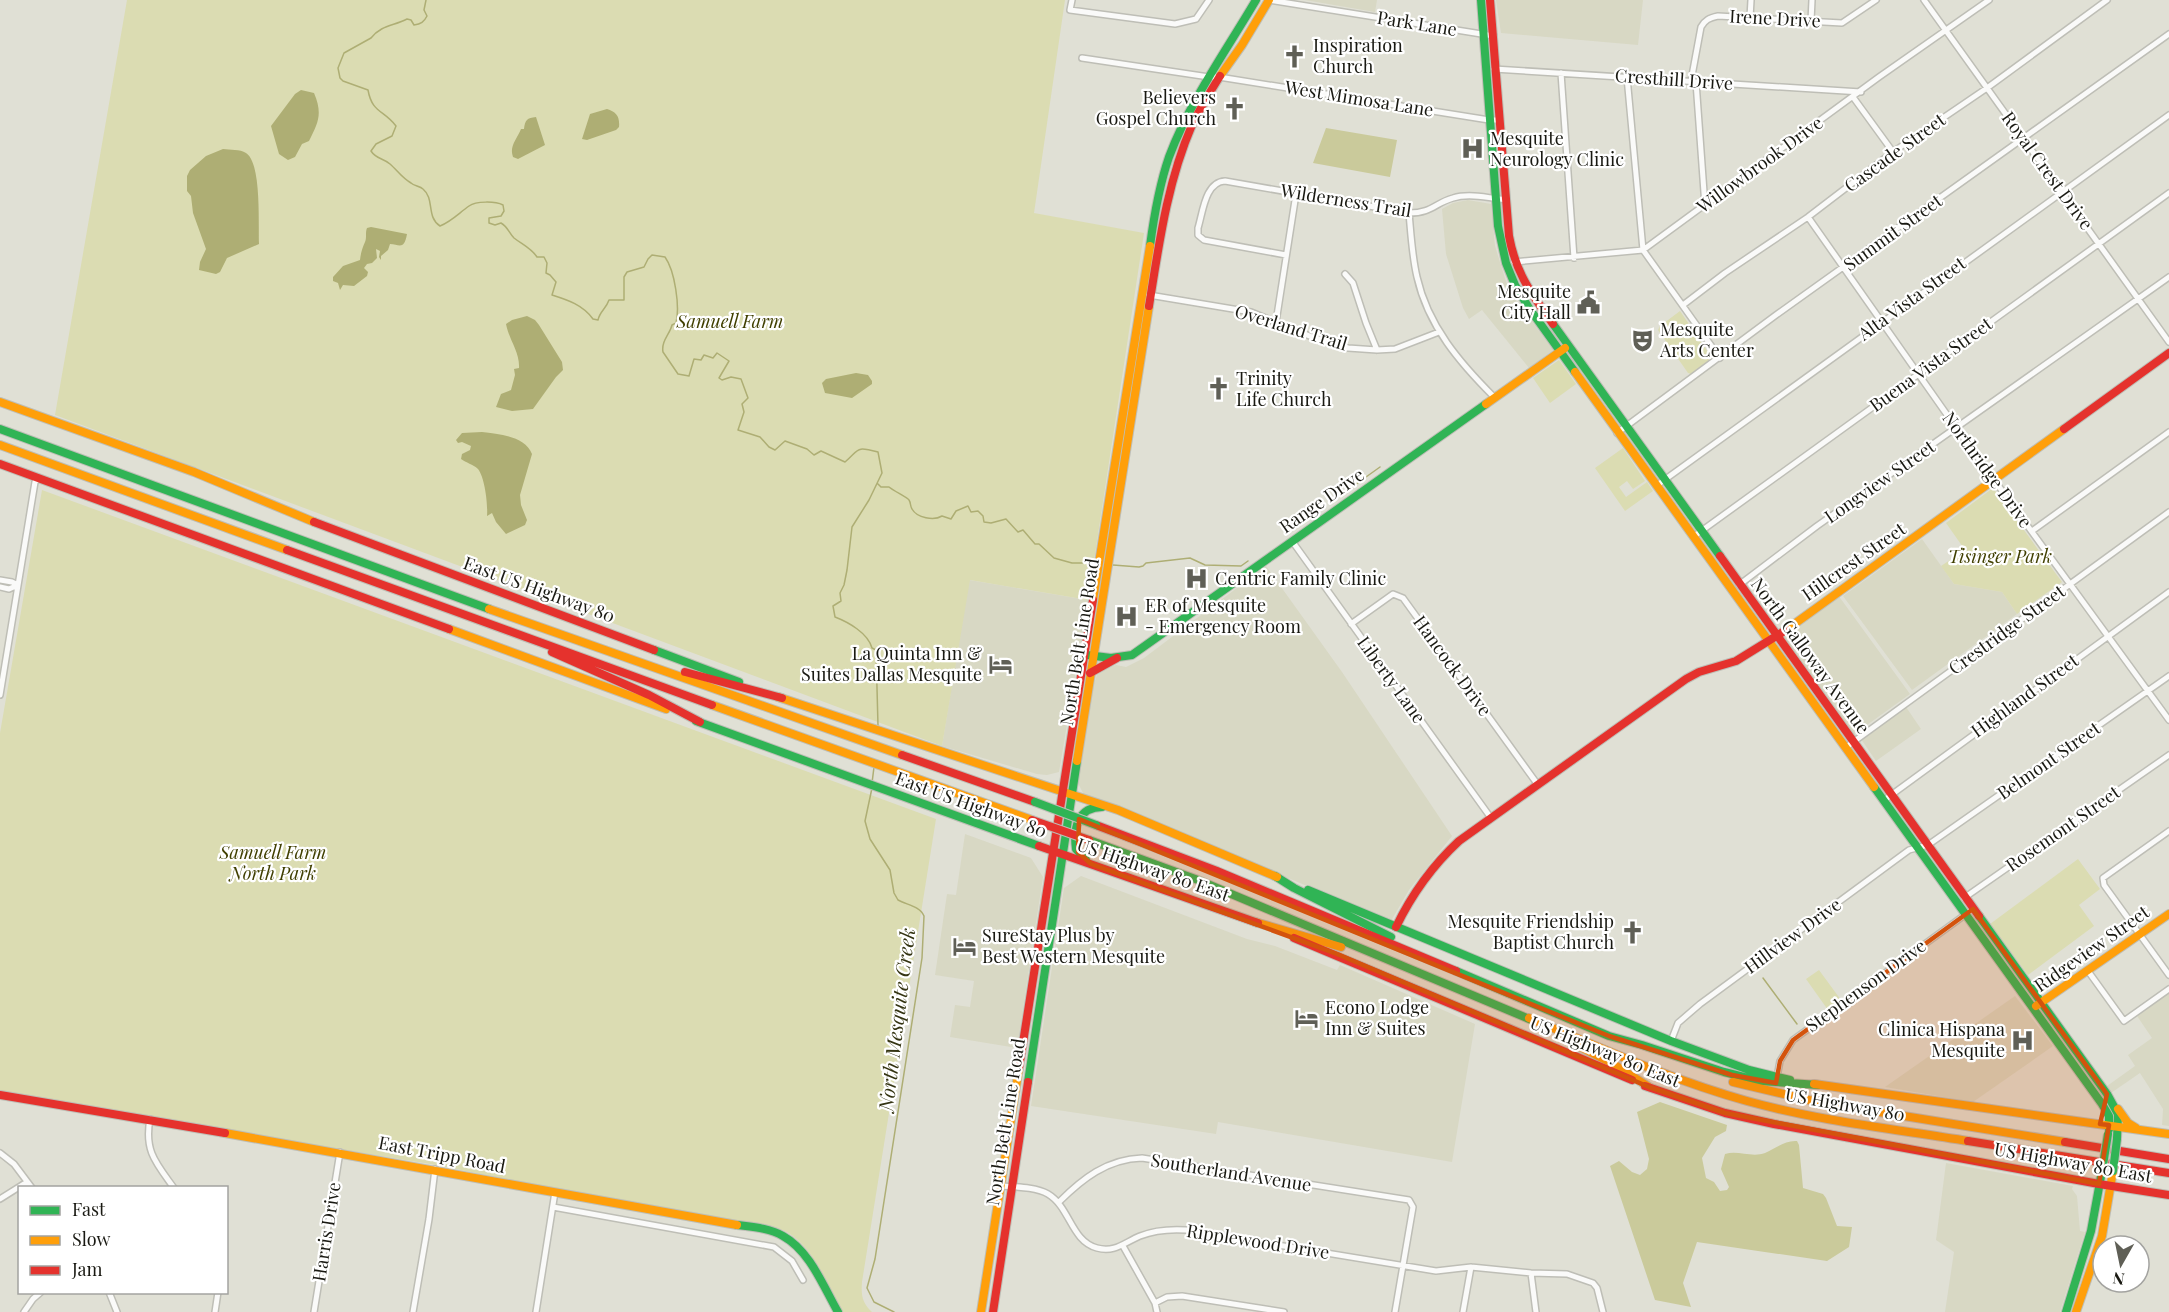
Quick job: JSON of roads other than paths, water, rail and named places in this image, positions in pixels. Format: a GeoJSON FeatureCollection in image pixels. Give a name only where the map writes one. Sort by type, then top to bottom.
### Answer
{"type":"FeatureCollection","features":[{"type":"Feature","properties":{"kind":"main road","name":"North Belt Line Road"},"geometry":{"type":"LineString","coordinates":[[981,1312],[1063,791],[1090,673],[1089,655],[1111,484],[1156,206],[1169,158],[1186,118],[1256,0]]}},
{"type":"Feature","properties":{"kind":"main road","name":"North Belt Line Road"},"geometry":{"type":"LineString","coordinates":[[993,1312],[1072,794],[1079,719],[1165,210],[1178,162],[1193,123],[1219,77],[1242,45],[1269,0]]}},
{"type":"Feature","properties":{"kind":"main road","name":"North Galloway Avenue"},"geometry":{"type":"LineString","coordinates":[[1481,4],[1495,199],[1500,239],[1506,264],[1515,285],[1617,433],[1731,589],[1774,639]]}},
{"type":"Feature","properties":{"kind":"main road"},"geometry":{"type":"LineString","coordinates":[[1481,4],[1491,4]]}},
{"type":"Feature","properties":{"kind":"main road","name":"North Galloway Avenue"},"geometry":{"type":"LineString","coordinates":[[1491,4],[1509,236],[1515,262],[1534,298],[1702,532],[1814,695],[1853,742],[1928,845],[2109,1097],[2118,1114],[2113,1171],[2102,1236],[2076,1312]]}},
{"type":"Feature","properties":{"kind":"main road","name":"Range Drive"},"geometry":{"type":"LineString","coordinates":[[1089,655],[1117,658],[1132,655],[1568,345]]}},
{"type":"Feature","properties":{"kind":"main road","name":"Hillcrest Street"},"geometry":{"type":"LineString","coordinates":[[1396,927],[1408,900],[1426,873],[1459,841],[1686,679],[1699,672],[1736,661],[1774,639],[2169,353]]}},
{"type":"Feature","properties":{"kind":"main road","name":"East US Highway 80"},"geometry":{"type":"LineString","coordinates":[[0,402],[194,472],[317,524],[782,698],[906,741],[1072,794]]}},
{"type":"Feature","properties":{"kind":"main road"},"geometry":{"type":"LineString","coordinates":[[0,427],[547,630],[1035,802],[1200,864],[1609,1036],[1635,1041],[1744,1078],[1788,1084],[1819,1085]]}},
{"type":"Feature","properties":{"kind":"main road"},"geometry":{"type":"LineString","coordinates":[[0,445],[1198,880],[1529,1018],[1554,1034],[1615,1065],[1649,1087]]}},
{"type":"Feature","properties":{"kind":"main road","name":"East US Highway 80"},"geometry":{"type":"LineString","coordinates":[[0,464],[1054,852]]}},
{"type":"Feature","properties":{"kind":"main road"},"geometry":{"type":"LineString","coordinates":[[1111,484],[1120,485]]}},
{"type":"Feature","properties":{"kind":"main road"},"geometry":{"type":"LineString","coordinates":[[433,602],[649,694],[700,722]]}},
{"type":"Feature","properties":{"kind":"main road"},"geometry":{"type":"LineString","coordinates":[[547,630],[571,634],[671,668],[782,698]]}},
{"type":"Feature","properties":{"kind":"main road"},"geometry":{"type":"LineString","coordinates":[[1090,673],[1117,658]]}},
{"type":"Feature","properties":{"kind":"main road","name":"North Galloway Avenue"},"geometry":{"type":"LineString","coordinates":[[1814,695],[1845,748],[2109,1116],[2091,1231],[2066,1312]]}},
{"type":"Feature","properties":{"kind":"main road","name":"US Highway 80 East"},"geometry":{"type":"LineString","coordinates":[[1072,794],[1118,810],[1671,1041],[1749,1070],[1819,1085],[2088,1123],[2108,1130],[2118,1127],[2169,1134]]}},
{"type":"Feature","properties":{"kind":"main road"},"geometry":{"type":"LineString","coordinates":[[1091,864],[1078,852],[1074,842],[1081,814],[1090,807],[1118,810]]}},
{"type":"Feature","properties":{"kind":"main road","name":"US Highway 80 East"},"geometry":{"type":"LineString","coordinates":[[1054,852],[1255,922],[1337,954],[1456,1007],[1649,1087],[1725,1113],[2099,1185],[2169,1195]]}},
{"type":"Feature","properties":{"kind":"main road"},"geometry":{"type":"LineString","coordinates":[[1275,876],[1294,888],[1420,951],[1436,963]]}},
{"type":"Feature","properties":{"kind":"main road","name":"Ridgeview Street"},"geometry":{"type":"LineString","coordinates":[[2033,1009],[2169,914]]}},
{"type":"Feature","properties":{"kind":"main road"},"geometry":{"type":"LineString","coordinates":[[1255,922],[1381,958]]}},
{"type":"Feature","properties":{"kind":"main road","name":"US Highway 80"},"geometry":{"type":"LineString","coordinates":[[1529,1018],[1678,1078],[1770,1107],[1819,1117],[2169,1173]]}},
{"type":"Feature","properties":{"kind":"main road"},"geometry":{"type":"LineString","coordinates":[[1027,1020],[1037,1022]]}},
{"type":"Feature","properties":{"kind":"main road","name":"US Highway 80"},"geometry":{"type":"LineString","coordinates":[[1609,1036],[1699,1071],[1774,1093],[1834,1105],[2169,1159]]}},
{"type":"Feature","properties":{"kind":"main road"},"geometry":{"type":"LineString","coordinates":[[2075,1066],[2098,1091],[2109,1097],[2128,1123],[2138,1129]]}},
{"type":"Feature","properties":{"kind":"main road"},"geometry":{"type":"LineString","coordinates":[[1016,1089],[1025,1096]]}},
{"type":"Feature","properties":{"kind":"main road","name":"East Tripp Road"},"geometry":{"type":"LineString","coordinates":[[0,1095],[340,1152],[750,1226],[792,1241],[810,1262],[838,1312]]}},
{"type":"Feature","properties":{"kind":"main road"},"geometry":{"type":"LineString","coordinates":[[1014,1098],[1025,1096]]}},
{"type":"Feature","properties":{"kind":"main road"},"geometry":{"type":"LineString","coordinates":[[2088,1123],[2098,1120],[2104,1106]]}},
{"type":"Feature","properties":{"kind":"main road"},"geometry":{"type":"LineString","coordinates":[[2073,1289],[2082,1292]]}},
{"type":"Feature","properties":{"kind":"street"},"geometry":{"type":"LineString","coordinates":[[1072,0],[1070,10],[1182,24],[1196,19],[1209,0]]}},
{"type":"Feature","properties":{"kind":"street","name":"Park Lane"},"geometry":{"type":"LineString","coordinates":[[1269,0],[1494,36]]}},
{"type":"Feature","properties":{"kind":"street"},"geometry":{"type":"LineString","coordinates":[[1750,18],[1751,0]]}},
{"type":"Feature","properties":{"kind":"street"},"geometry":{"type":"LineString","coordinates":[[1811,21],[1812,0]]}},
{"type":"Feature","properties":{"kind":"street","name":"Irene Drive"},"geometry":{"type":"LineString","coordinates":[[1694,82],[1695,56],[1705,21],[1718,16],[1842,23],[1875,0]]}},
{"type":"Feature","properties":{"kind":"street","name":"Royal Crest Drive"},"geometry":{"type":"LineString","coordinates":[[1924,0],[2169,342]]}},
{"type":"Feature","properties":{"kind":"street","name":"Willowbrook Drive"},"geometry":{"type":"LineString","coordinates":[[1506,264],[1643,250],[1989,0]]}},
{"type":"Feature","properties":{"kind":"street","name":"Cascade Street"},"geometry":{"type":"LineString","coordinates":[[1683,305],[2107,0]]}},
{"type":"Feature","properties":{"kind":"street","name":"Summit Street"},"geometry":{"type":"LineString","coordinates":[[1617,433],[2169,34]]}},
{"type":"Feature","properties":{"kind":"street","name":"West Mimosa Lane"},"geometry":{"type":"LineString","coordinates":[[1082,58],[1500,120]]}},
{"type":"Feature","properties":{"kind":"street","name":"Cresthill Drive"},"geometry":{"type":"LineString","coordinates":[[1486,68],[1861,92]]}},
{"type":"Feature","properties":{"kind":"street"},"geometry":{"type":"LineString","coordinates":[[1561,73],[1574,258]]}},
{"type":"Feature","properties":{"kind":"street"},"geometry":{"type":"LineString","coordinates":[[1627,77],[1643,250],[1720,358]]}},
{"type":"Feature","properties":{"kind":"street"},"geometry":{"type":"LineString","coordinates":[[1694,82],[1705,206]]}},
{"type":"Feature","properties":{"kind":"street"},"geometry":{"type":"LineString","coordinates":[[1853,97],[1893,152]]}},
{"type":"Feature","properties":{"kind":"street","name":"Alta Vista Street"},"geometry":{"type":"LineString","coordinates":[[1656,486],[2169,114]]}},
{"type":"Feature","properties":{"kind":"street","name":"Wilderness Trail"},"geometry":{"type":"LineString","coordinates":[[1287,255],[1212,243],[1198,235],[1210,188],[1219,181],[1409,213],[1421,213],[1459,197],[1506,200]]}},
{"type":"Feature","properties":{"kind":"street","name":"Buena Vista Street"},"geometry":{"type":"LineString","coordinates":[[1693,537],[2169,192]]}},
{"type":"Feature","properties":{"kind":"street"},"geometry":{"type":"LineString","coordinates":[[1276,322],[1296,194]]}},
{"type":"Feature","properties":{"kind":"street"},"geometry":{"type":"LineString","coordinates":[[1409,213],[1418,280],[1440,332],[1454,354],[1494,397]]}},
{"type":"Feature","properties":{"kind":"street","name":"Northridge Drive"},"geometry":{"type":"LineString","coordinates":[[1808,217],[1956,429],[2169,720]]}},
{"type":"Feature","properties":{"kind":"street"},"geometry":{"type":"LineString","coordinates":[[1345,274],[1353,283],[1377,350]]}},
{"type":"Feature","properties":{"kind":"street","name":"Longview Street"},"geometry":{"type":"LineString","coordinates":[[1739,585],[1816,526],[2169,278]]}},
{"type":"Feature","properties":{"kind":"street","name":"Overland Trail"},"geometry":{"type":"LineString","coordinates":[[1141,295],[1251,312],[1326,343],[1348,348],[1395,349],[1440,332]]}},
{"type":"Feature","properties":{"kind":"street"},"geometry":{"type":"LineString","coordinates":[[2032,531],[2169,432]]}},
{"type":"Feature","properties":{"kind":"street"},"geometry":{"type":"LineString","coordinates":[[0,695],[35,482],[39,478]]}},
{"type":"Feature","properties":{"kind":"street","name":"Crestridge Street"},"geometry":{"type":"LineString","coordinates":[[1845,748],[2169,512]]}},
{"type":"Feature","properties":{"kind":"street","name":"Liberty Lane"},"geometry":{"type":"LineString","coordinates":[[1292,541],[1491,819]]}},
{"type":"Feature","properties":{"kind":"street"},"geometry":{"type":"LineString","coordinates":[[0,579],[18,585]]}},
{"type":"Feature","properties":{"kind":"street"},"geometry":{"type":"LineString","coordinates":[[0,587],[9,589],[18,585]]}},
{"type":"Feature","properties":{"kind":"street"},"geometry":{"type":"LineString","coordinates":[[1731,589],[1739,585]]}},
{"type":"Feature","properties":{"kind":"street","name":"Highland Street"},"geometry":{"type":"LineString","coordinates":[[1883,801],[2169,592]]}},
{"type":"Feature","properties":{"kind":"street","name":"Hancock Drive"},"geometry":{"type":"LineString","coordinates":[[1351,624],[1393,594],[1403,598],[1538,785]]}},
{"type":"Feature","properties":{"kind":"street","name":"Belmont Street"},"geometry":{"type":"LineString","coordinates":[[1928,845],[2169,675]]}},
{"type":"Feature","properties":{"kind":"street"},"geometry":{"type":"LineString","coordinates":[[1564,754],[1569,762]]}},
{"type":"Feature","properties":{"kind":"street","name":"Rosemont Street"},"geometry":{"type":"LineString","coordinates":[[1957,902],[2169,755]]}},
{"type":"Feature","properties":{"kind":"street"},"geometry":{"type":"LineString","coordinates":[[2169,831],[2103,878],[2104,885],[2169,975]]}},
{"type":"Feature","properties":{"kind":"street","name":"Hillview Drive"},"geometry":{"type":"LineString","coordinates":[[1671,1041],[1673,1032],[1685,1015],[1902,855],[1917,847],[1928,845]]}},
{"type":"Feature","properties":{"kind":"street","name":"Stephenson Drive"},"geometry":{"type":"LineString","coordinates":[[1777,1077],[1780,1060],[1793,1040],[1973,909]]}},
{"type":"Feature","properties":{"kind":"street"},"geometry":{"type":"LineString","coordinates":[[2088,970],[2124,1021],[2169,989]]}},
{"type":"Feature","properties":{"kind":"street"},"geometry":{"type":"LineString","coordinates":[[150,1119],[147,1133],[151,1154],[173,1186]]}},
{"type":"Feature","properties":{"kind":"street","name":"Harris Drive"},"geometry":{"type":"LineString","coordinates":[[314,1312],[340,1152]]}},
{"type":"Feature","properties":{"kind":"street"},"geometry":{"type":"LineString","coordinates":[[0,1153],[14,1164],[29,1185]]}},
{"type":"Feature","properties":{"kind":"street","name":"Southerland Avenue"},"geometry":{"type":"LineString","coordinates":[[1059,1202],[1087,1176],[1113,1163],[1142,1158],[1372,1196],[1404,1199],[1411,1202],[1413,1207],[1403,1265]]}},
{"type":"Feature","properties":{"kind":"street"},"geometry":{"type":"LineString","coordinates":[[413,1312],[435,1169]]}},
{"type":"Feature","properties":{"kind":"street"},"geometry":{"type":"LineString","coordinates":[[1002,1186],[1047,1193],[1059,1202]]}},
{"type":"Feature","properties":{"kind":"street"},"geometry":{"type":"LineString","coordinates":[[0,1199],[18,1190]]}},
{"type":"Feature","properties":{"kind":"street"},"geometry":{"type":"LineString","coordinates":[[536,1312],[555,1191]]}},
{"type":"Feature","properties":{"kind":"street","name":"Ripplewood Drive"},"geometry":{"type":"LineString","coordinates":[[1059,1202],[1078,1235],[1090,1245],[1109,1250],[1154,1232],[1186,1230],[1436,1270],[1471,1267],[1567,1274],[1593,1283],[1597,1288],[1603,1312]]}},
{"type":"Feature","properties":{"kind":"street"},"geometry":{"type":"LineString","coordinates":[[553,1207],[774,1247],[792,1261],[803,1280]]}},
{"type":"Feature","properties":{"kind":"street"},"geometry":{"type":"LineString","coordinates":[[1123,1246],[1155,1303],[1157,1312]]}},
{"type":"Feature","properties":{"kind":"street"},"geometry":{"type":"LineString","coordinates":[[1395,1312],[1403,1265]]}},
{"type":"Feature","properties":{"kind":"street"},"geometry":{"type":"LineString","coordinates":[[1463,1312],[1471,1267]]}},
{"type":"Feature","properties":{"kind":"street"},"geometry":{"type":"LineString","coordinates":[[1531,1273],[1536,1312]]}},
{"type":"Feature","properties":{"kind":"street"},"geometry":{"type":"LineString","coordinates":[[24,1312],[40,1294]]}},
{"type":"Feature","properties":{"kind":"street"},"geometry":{"type":"LineString","coordinates":[[110,1294],[117,1312]]}},
{"type":"Feature","properties":{"kind":"street"},"geometry":{"type":"LineString","coordinates":[[215,1312],[218,1294]]}},
{"type":"Feature","properties":{"kind":"street"},"geometry":{"type":"LineString","coordinates":[[1155,1303],[1172,1296],[1182,1296],[1284,1312]]}},
{"type":"Feature","properties":{"kind":"waterway","name":"North Mesquite Creek"},"geometry":{"type":"LineString","coordinates":[[426,0],[425,20],[414,25],[411,20],[407,19],[383,28],[371,38],[344,53],[338,68],[340,78],[368,90],[375,107],[396,126],[392,136],[376,144],[371,151],[375,156],[390,164],[408,181],[427,193],[436,222],[440,226],[476,203],[491,202],[503,205],[504,211],[501,216],[489,218],[489,223],[495,225],[501,223],[514,238],[537,257],[544,257],[547,263],[546,273],[556,282],[552,295],[575,304],[593,319],[598,320],[609,300],[624,300],[624,277],[627,272],[644,267],[652,255],[665,257],[669,263],[676,289],[677,316],[676,323],[672,325],[664,341],[663,352],[678,374],[689,376],[694,359],[701,360],[704,355],[713,358],[717,353],[729,361],[719,378],[722,380],[731,377],[741,379],[748,398],[742,404],[744,412],[738,430],[760,437],[775,450],[785,441],[807,449],[814,455],[821,451],[845,462],[861,449],[878,452],[882,473],[852,527],[847,570],[840,593],[841,601],[833,606],[835,617],[857,629],[876,650],[878,726]]}},
{"type":"Feature","properties":{"kind":"waterway"},"geometry":{"type":"LineString","coordinates":[[1345,492],[1380,467]]}},
{"type":"Feature","properties":{"kind":"waterway"},"geometry":{"type":"LineString","coordinates":[[878,484],[881,487],[889,487],[908,499],[914,512],[926,518],[942,516],[951,519],[956,511],[968,506],[971,512],[978,511],[983,516],[984,522],[991,523],[1006,519],[1018,532],[1023,530],[1035,544],[1039,544],[1054,558],[1072,563],[1092,563]]}},
{"type":"Feature","properties":{"kind":"waterway"},"geometry":{"type":"LineString","coordinates":[[1113,565],[1139,567],[1146,563],[1190,558],[1205,565],[1241,566],[1248,561]]}},
{"type":"Feature","properties":{"kind":"waterway","name":"North Mesquite Creek"},"geometry":{"type":"LineString","coordinates":[[872,783],[874,767]]}},
{"type":"Feature","properties":{"kind":"waterway","name":"North Mesquite Creek"},"geometry":{"type":"LineString","coordinates":[[872,788],[865,821],[870,839],[890,870],[894,893],[898,900],[916,908],[924,916],[922,958],[875,1259],[867,1288],[874,1302],[894,1312]]}},
{"type":"Feature","properties":{"kind":"waterway"},"geometry":{"type":"LineString","coordinates":[[1763,978],[1797,1024]]}},
{"type":"Feature","properties":{"kind":"place","name":"Inspiration Church"},"geometry":{"type":"Point","coordinates":[1295,56]}},
{"type":"Feature","properties":{"kind":"place","name":"Believers Gospel Church"},"geometry":{"type":"Point","coordinates":[1234,108]}},
{"type":"Feature","properties":{"kind":"place","name":"Mesquite Neurology Clinic"},"geometry":{"type":"Point","coordinates":[1472,149]}},
{"type":"Feature","properties":{"kind":"place","name":"Mesquite City Hall"},"geometry":{"type":"Point","coordinates":[1589,302]}},
{"type":"Feature","properties":{"kind":"place","name":"Mesquite Arts Center"},"geometry":{"type":"Point","coordinates":[1642,340]}},
{"type":"Feature","properties":{"kind":"place","name":"Trinity Life Church"},"geometry":{"type":"Point","coordinates":[1218,389]}},
{"type":"Feature","properties":{"kind":"place","name":"Centric Family Clinic"},"geometry":{"type":"Point","coordinates":[1197,579]}},
{"type":"Feature","properties":{"kind":"place","name":"ER of Mesquite - Emergency Room"},"geometry":{"type":"Point","coordinates":[1127,616]}},
{"type":"Feature","properties":{"kind":"place","name":"La Quinta Inn & Suites Dallas Mesquite"},"geometry":{"type":"Point","coordinates":[1000,664]}},
{"type":"Feature","properties":{"kind":"place","name":"Mesquite Friendship Baptist Church"},"geometry":{"type":"Point","coordinates":[1632,932]}},
{"type":"Feature","properties":{"kind":"place","name":"SureStay Plus by Best Western Mesquite"},"geometry":{"type":"Point","coordinates":[964,946]}},
{"type":"Feature","properties":{"kind":"place","name":"Econo Lodge Inn & Suites"},"geometry":{"type":"Point","coordinates":[1307,1018]}},
{"type":"Feature","properties":{"kind":"place","name":"Clinica Hispana Mesquite"},"geometry":{"type":"Point","coordinates":[2023,1040]}},
{"type":"Feature","properties":{"kind":"park label","name":"Samuell Farm"},"geometry":{"type":"Point","coordinates":[730,322]}},
{"type":"Feature","properties":{"kind":"park label","name":"Tisinger Park"},"geometry":{"type":"Point","coordinates":[2000,557]}},
{"type":"Feature","properties":{"kind":"park label","name":"Samuell Farm North Park"},"geometry":{"type":"Point","coordinates":[273,863]}}]}
